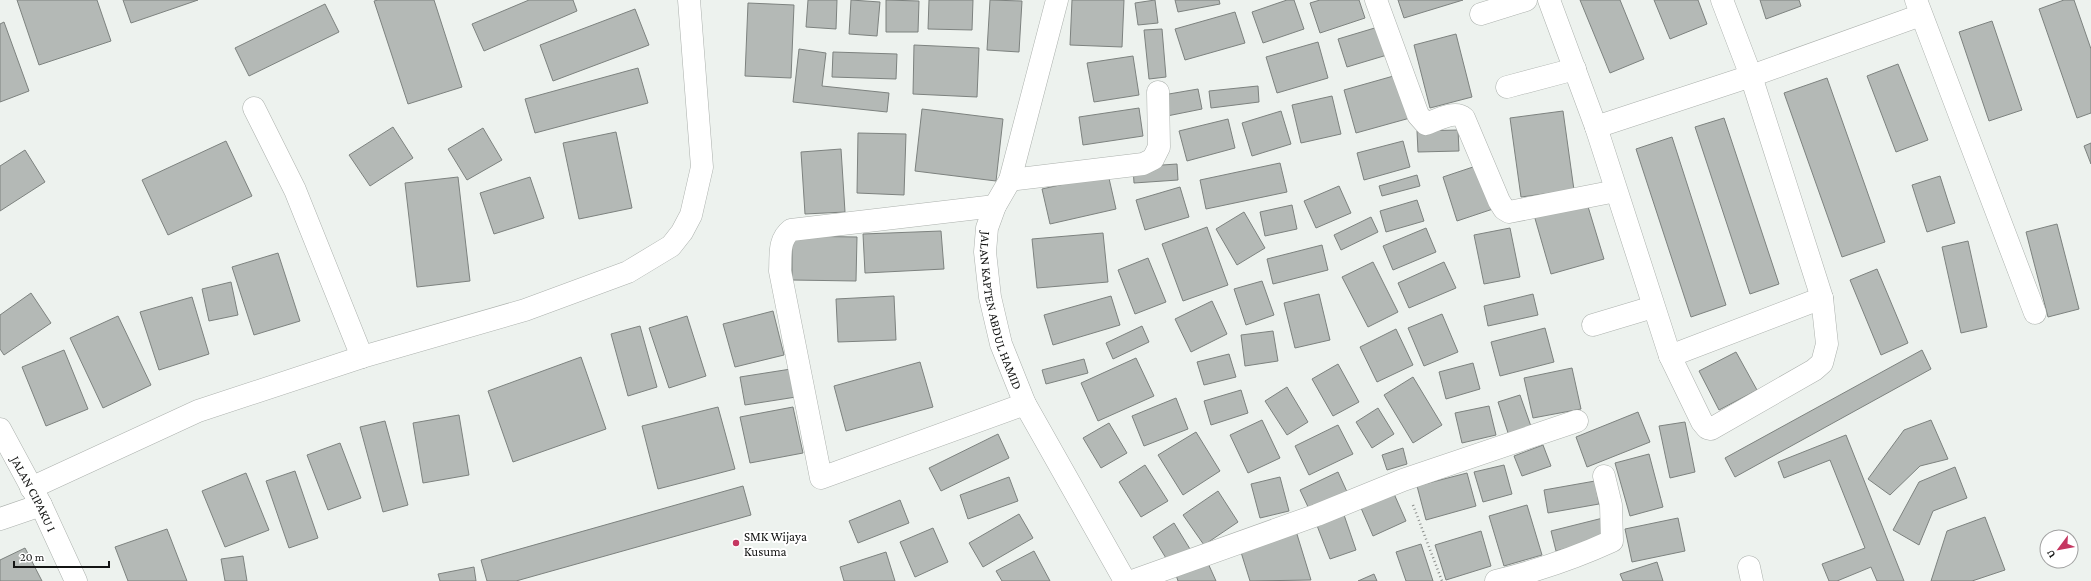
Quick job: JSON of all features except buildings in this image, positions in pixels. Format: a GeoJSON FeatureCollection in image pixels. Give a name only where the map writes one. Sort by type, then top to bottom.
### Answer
{"type":"FeatureCollection","features":[{"type":"Feature","properties":{"kind":"street"},"geometry":{"type":"LineString","coordinates":[[0,519],[36,496],[198,411],[362,357],[524,310],[613,279],[643,265],[671,246],[682,232],[691,216],[702,167],[689,0]]}},
{"type":"Feature","properties":{"kind":"street","name":"JALAN KAPTEN ABDUL HAMID"},"geometry":{"type":"LineString","coordinates":[[1057,0],[1010,180],[995,206],[987,228],[985,252],[990,297],[1001,344],[1025,404],[1125,581]]}},
{"type":"Feature","properties":{"kind":"street"},"geometry":{"type":"LineString","coordinates":[[1376,0],[1418,116],[1426,124],[1454,115],[1460,115],[1464,118],[1504,209],[1509,212],[1616,191]]}},
{"type":"Feature","properties":{"kind":"street"},"geometry":{"type":"LineString","coordinates":[[1481,14],[1526,0]]}},
{"type":"Feature","properties":{"kind":"street"},"geometry":{"type":"LineString","coordinates":[[1549,0],[1596,127],[1670,356],[1702,422],[1707,428],[1711,429],[1814,370],[1822,363],[1826,353],[1827,344],[1822,298],[1751,76],[1722,0]]}},
{"type":"Feature","properties":{"kind":"street"},"geometry":{"type":"LineString","coordinates":[[1596,127],[1751,76],[1918,7],[2035,313]]}},
{"type":"Feature","properties":{"kind":"street"},"geometry":{"type":"LineString","coordinates":[[1507,87],[1575,70]]}},
{"type":"Feature","properties":{"kind":"street"},"geometry":{"type":"LineString","coordinates":[[1010,180],[1143,164],[1153,159],[1159,147],[1158,92]]}},
{"type":"Feature","properties":{"kind":"street"},"geometry":{"type":"LineString","coordinates":[[254,108],[295,190],[362,357]]}},
{"type":"Feature","properties":{"kind":"street"},"geometry":{"type":"LineString","coordinates":[[995,206],[791,230],[785,234],[781,243],[780,271],[821,478],[1025,404]]}},
{"type":"Feature","properties":{"kind":"street"},"geometry":{"type":"LineString","coordinates":[[1670,356],[1822,298]]}},
{"type":"Feature","properties":{"kind":"street"},"geometry":{"type":"LineString","coordinates":[[1593,324],[1653,306]]}},
{"type":"Feature","properties":{"kind":"street"},"geometry":{"type":"LineString","coordinates":[[1132,581],[1317,515],[1403,480],[1577,421]]}},
{"type":"Feature","properties":{"kind":"street","name":"JALAN CIPAKU I"},"geometry":{"type":"LineString","coordinates":[[0,428],[36,496],[76,581]]}},
{"type":"Feature","properties":{"kind":"street"},"geometry":{"type":"LineString","coordinates":[[1496,581],[1538,570],[1589,552],[1612,541],[1611,505],[1604,476]]}},
{"type":"Feature","properties":{"kind":"path"},"geometry":{"type":"LineString","coordinates":[[1403,480],[1442,581]]}},
{"type":"Feature","properties":{"kind":"place","name":"SMK Wijaya Kusuma"},"geometry":{"type":"Point","coordinates":[736,543]}}]}
